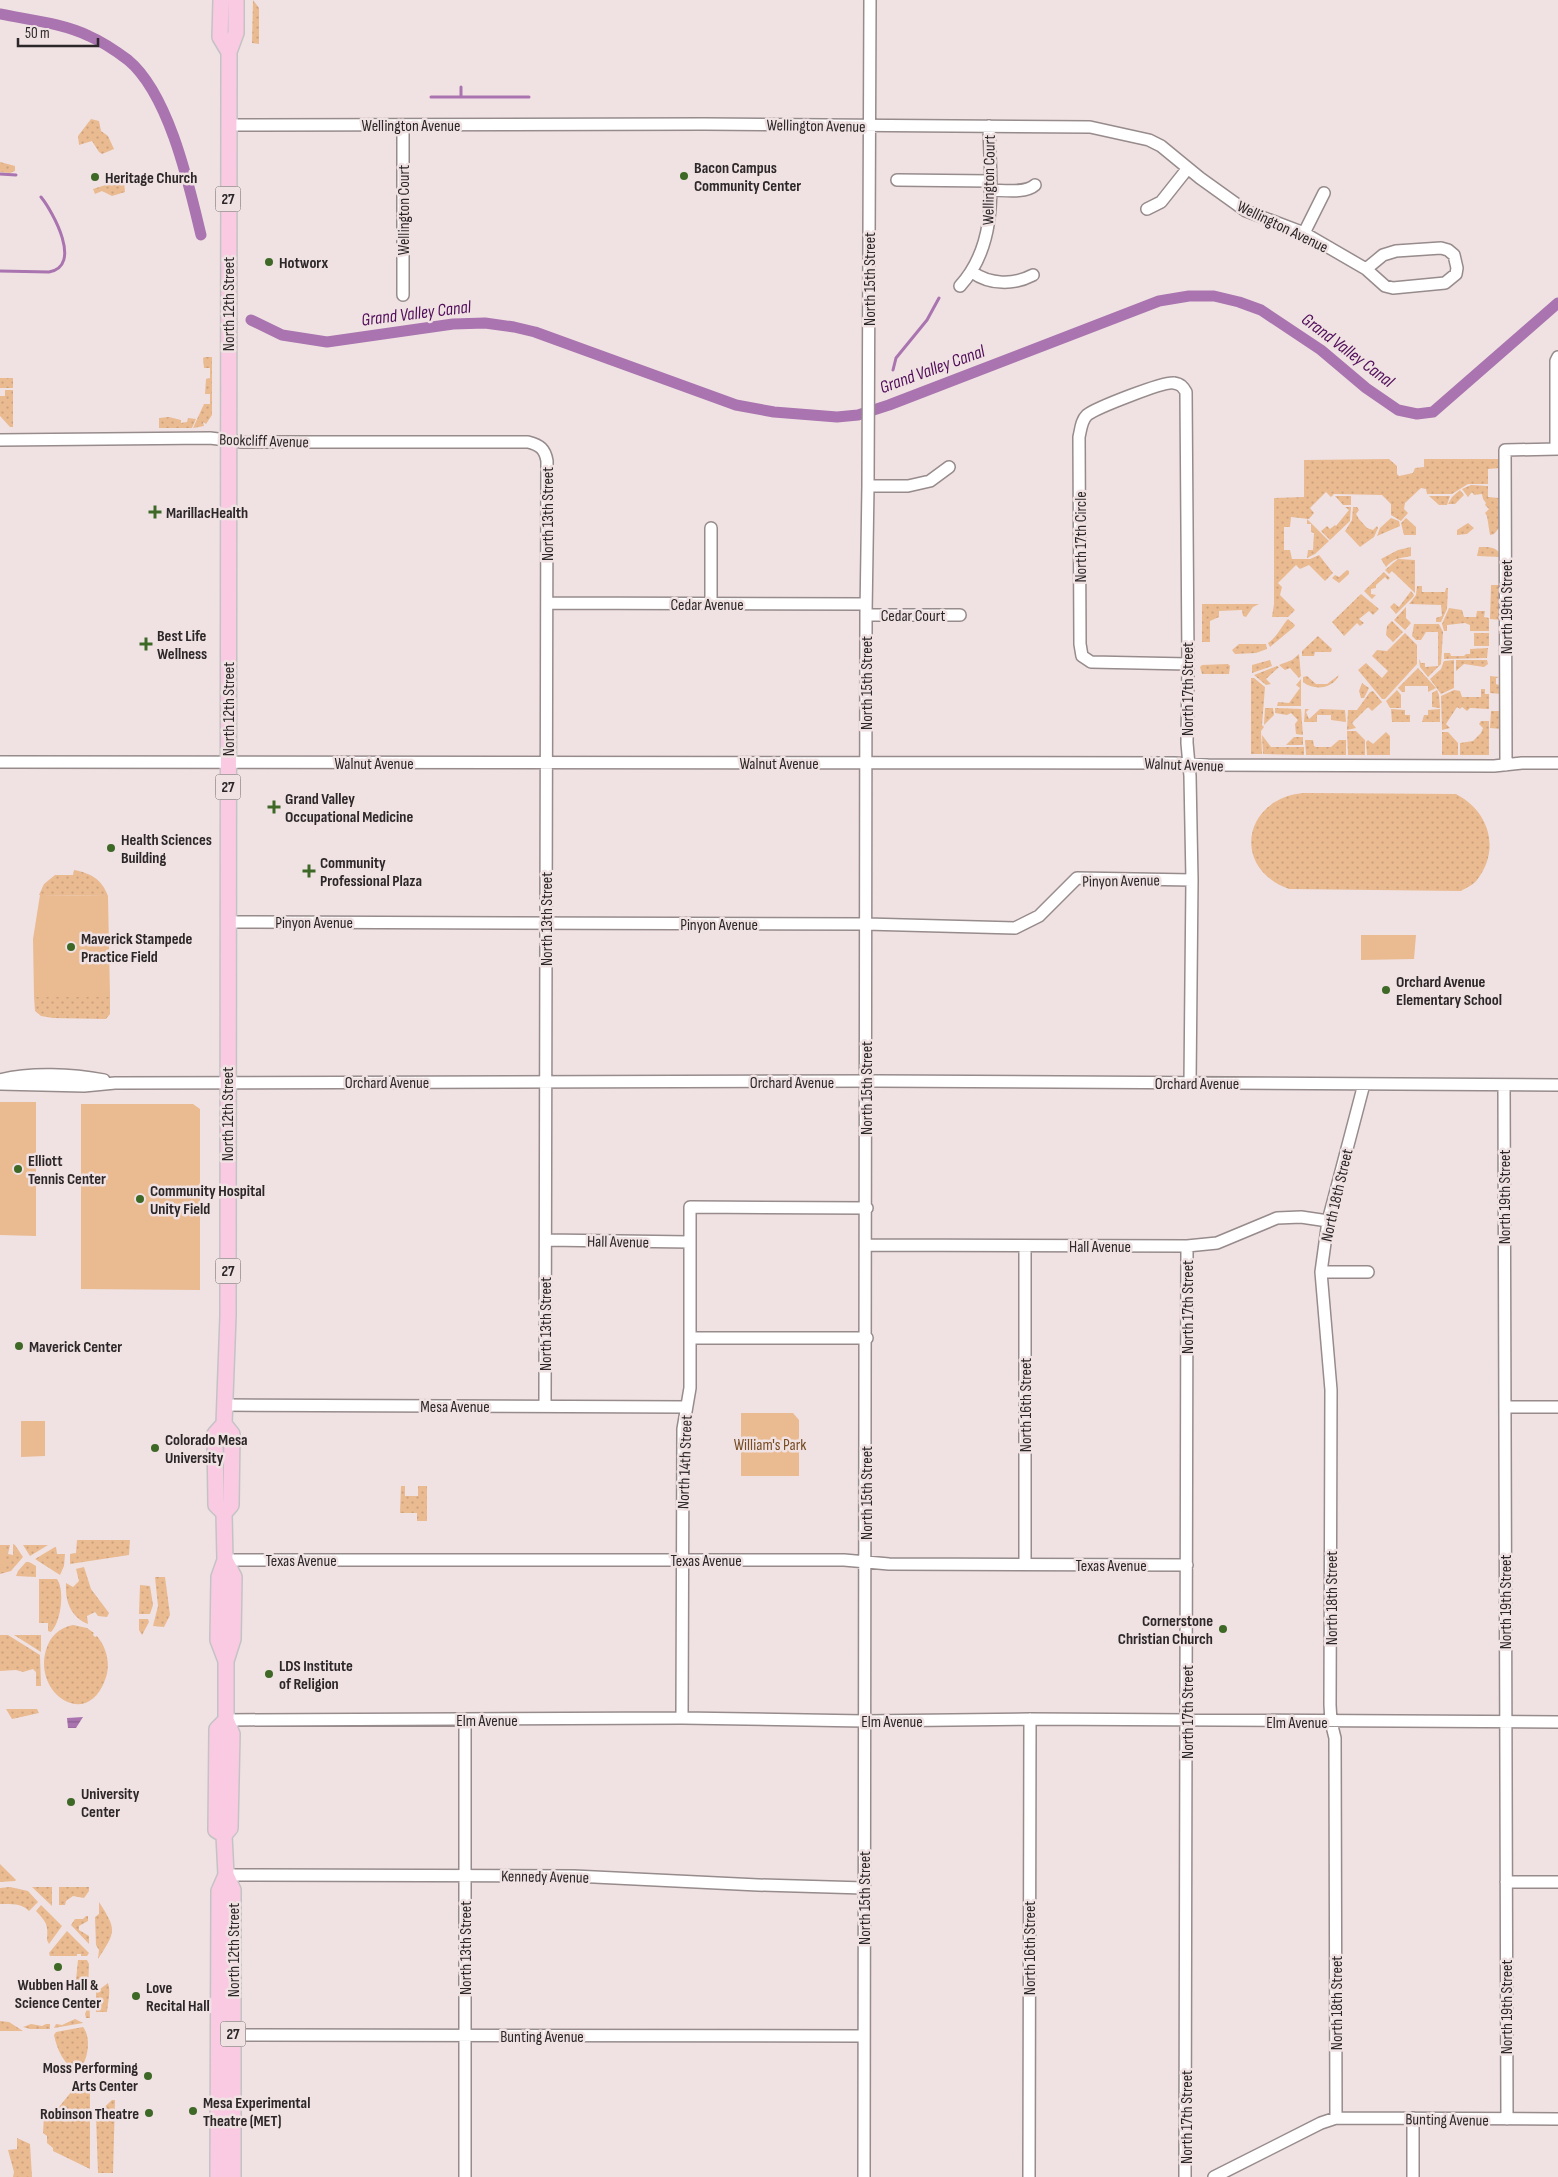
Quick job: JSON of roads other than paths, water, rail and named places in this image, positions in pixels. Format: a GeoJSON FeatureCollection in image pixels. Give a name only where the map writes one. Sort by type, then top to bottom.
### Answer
{"type":"FeatureCollection","features":[{"type":"Feature","properties":{"kind":"main road","name":"North 12th Street"},"geometry":{"type":"LineString","coordinates":[[221,0],[220,36],[228,52]]}},
{"type":"Feature","properties":{"kind":"main road","name":"North 12th Street"},"geometry":{"type":"LineString","coordinates":[[233,2177],[219,1891],[226,1875],[224,1835],[230,1828],[232,1734],[226,1720],[226,1661],[218,1640],[219,1577],[225,1560],[224,1513],[232,1505],[232,1434],[224,1424],[224,1404],[228,1316],[228,52],[236,33],[236,0]]}},
{"type":"Feature","properties":{"kind":"main road","name":"North 12th Street"},"geometry":{"type":"LineString","coordinates":[[218,2177],[226,2036]]}},
{"type":"Feature","properties":{"kind":"street","name":"North 15th Street"},"geometry":{"type":"LineString","coordinates":[[864,2177],[867,1245],[866,610],[869,427],[870,0]]}},
{"type":"Feature","properties":{"kind":"street","name":"Wellington Avenue"},"geometry":{"type":"LineString","coordinates":[[228,125],[704,124],[1090,126],[1133,135],[1160,146],[1246,211],[1304,233],[1366,269],[1377,281],[1393,288],[1445,283],[1456,274],[1457,268],[1454,255],[1448,250],[1441,248],[1396,251],[1383,255],[1366,269]]}},
{"type":"Feature","properties":{"kind":"street","name":"Wellington Court"},"geometry":{"type":"LineString","coordinates":[[402,125],[402,295]]}},
{"type":"Feature","properties":{"kind":"street","name":"Wellington Court"},"geometry":{"type":"LineString","coordinates":[[960,286],[972,272],[982,254],[987,235],[990,185],[989,126]]}},
{"type":"Feature","properties":{"kind":"street"},"geometry":{"type":"LineString","coordinates":[[1147,209],[1161,202],[1188,168]]}},
{"type":"Feature","properties":{"kind":"street"},"geometry":{"type":"LineString","coordinates":[[897,180],[990,185],[1024,190],[1031,189],[1035,185]]}},
{"type":"Feature","properties":{"kind":"street"},"geometry":{"type":"LineString","coordinates":[[1304,233],[1324,193]]}},
{"type":"Feature","properties":{"kind":"street"},"geometry":{"type":"LineString","coordinates":[[972,272],[979,277],[1006,282],[1016,282],[1033,275]]}},
{"type":"Feature","properties":{"kind":"street"},"geometry":{"type":"LineString","coordinates":[[1557,359],[1557,449]]}},
{"type":"Feature","properties":{"kind":"street","name":"North 17th Circle"},"geometry":{"type":"LineString","coordinates":[[1182,386],[1173,382],[1160,384],[1101,408],[1087,415],[1082,422],[1079,436],[1080,644],[1082,656],[1091,662],[1188,664]]}},
{"type":"Feature","properties":{"kind":"street","name":"North 17th Street"},"geometry":{"type":"LineString","coordinates":[[1182,386],[1186,392],[1188,763],[1190,776],[1192,880],[1190,1083]]}},
{"type":"Feature","properties":{"kind":"street","name":"Bookcliff Avenue"},"geometry":{"type":"LineString","coordinates":[[0,440],[169,438],[528,442]]}},
{"type":"Feature","properties":{"kind":"street","name":"North 13th Street"},"geometry":{"type":"LineString","coordinates":[[528,442],[538,445],[544,451],[547,462],[545,1406]]}},
{"type":"Feature","properties":{"kind":"street","name":"North 19th Street"},"geometry":{"type":"LineString","coordinates":[[1506,765],[1505,450],[1557,449]]}},
{"type":"Feature","properties":{"kind":"street"},"geometry":{"type":"LineString","coordinates":[[868,486],[908,486],[930,482],[949,467]]}},
{"type":"Feature","properties":{"kind":"street"},"geometry":{"type":"LineString","coordinates":[[711,528],[711,604]]}},
{"type":"Feature","properties":{"kind":"street","name":"Cedar Avenue"},"geometry":{"type":"LineString","coordinates":[[547,603],[711,604],[866,610]]}},
{"type":"Feature","properties":{"kind":"street","name":"Cedar Court"},"geometry":{"type":"LineString","coordinates":[[866,610],[960,615]]}},
{"type":"Feature","properties":{"kind":"street","name":"Walnut Avenue"},"geometry":{"type":"LineString","coordinates":[[0,762],[1188,763],[1324,766],[1558,763]]}},
{"type":"Feature","properties":{"kind":"street","name":"Pinyon Avenue"},"geometry":{"type":"LineString","coordinates":[[228,922],[866,924],[1014,928],[1039,916],[1077,878],[1192,880]]}},
{"type":"Feature","properties":{"kind":"street","name":"Orchard Avenue"},"geometry":{"type":"LineString","coordinates":[[0,1080],[20,1076],[84,1076],[115,1083]]}},
{"type":"Feature","properties":{"kind":"street","name":"Orchard Avenue"},"geometry":{"type":"LineString","coordinates":[[0,1084],[84,1086],[115,1083],[866,1081],[1558,1085]]}},
{"type":"Feature","properties":{"kind":"street","name":"North 18th Street"},"geometry":{"type":"LineString","coordinates":[[1336,2118],[1335,1738],[1331,1722],[1331,1390],[1321,1272],[1328,1221],[1364,1084]]}},
{"type":"Feature","properties":{"kind":"street","name":"North 19th Street"},"geometry":{"type":"LineString","coordinates":[[1504,1085],[1504,1722],[1507,2119]]}},
{"type":"Feature","properties":{"kind":"street","name":"North 14th Street"},"geometry":{"type":"LineString","coordinates":[[682,1718],[683,1429],[690,1388],[690,1207],[867,1208]]}},
{"type":"Feature","properties":{"kind":"street","name":"Hall Avenue"},"geometry":{"type":"LineString","coordinates":[[867,1245],[1187,1246],[1217,1243],[1277,1218],[1301,1217],[1328,1221]]}},
{"type":"Feature","properties":{"kind":"street","name":"Hall Avenue"},"geometry":{"type":"LineString","coordinates":[[546,1240],[690,1242]]}},
{"type":"Feature","properties":{"kind":"street","name":"North 16th Street"},"geometry":{"type":"LineString","coordinates":[[1025,1246],[1025,1564]]}},
{"type":"Feature","properties":{"kind":"street","name":"North 17th Street"},"geometry":{"type":"LineString","coordinates":[[1185,2177],[1187,1246]]}},
{"type":"Feature","properties":{"kind":"street"},"geometry":{"type":"LineString","coordinates":[[1321,1272],[1368,1272]]}},
{"type":"Feature","properties":{"kind":"street"},"geometry":{"type":"LineString","coordinates":[[690,1338],[866,1338]]}},
{"type":"Feature","properties":{"kind":"street","name":"Mesa Avenue"},"geometry":{"type":"LineString","coordinates":[[224,1404],[686,1407]]}},
{"type":"Feature","properties":{"kind":"street"},"geometry":{"type":"LineString","coordinates":[[1505,1407],[1558,1407]]}},
{"type":"Feature","properties":{"kind":"street","name":"Texas Avenue"},"geometry":{"type":"LineString","coordinates":[[225,1560],[844,1560],[889,1564],[1187,1565]]}},
{"type":"Feature","properties":{"kind":"street","name":"Elm Avenue"},"geometry":{"type":"LineString","coordinates":[[226,1720],[682,1718],[864,1721],[1030,1719],[1558,1722]]}},
{"type":"Feature","properties":{"kind":"street","name":"North 16th Street"},"geometry":{"type":"LineString","coordinates":[[1029,2177],[1030,1719]]}},
{"type":"Feature","properties":{"kind":"street","name":"North 13th Street"},"geometry":{"type":"LineString","coordinates":[[465,1720],[465,2177]]}},
{"type":"Feature","properties":{"kind":"street","name":"Kennedy Avenue"},"geometry":{"type":"LineString","coordinates":[[226,1875],[600,1877],[758,1886],[864,1888]]}},
{"type":"Feature","properties":{"kind":"street"},"geometry":{"type":"LineString","coordinates":[[1506,1882],[1558,1882]]}},
{"type":"Feature","properties":{"kind":"street","name":"Bunting Avenue"},"geometry":{"type":"LineString","coordinates":[[226,2036],[864,2036]]}},
{"type":"Feature","properties":{"kind":"street"},"geometry":{"type":"LineString","coordinates":[[1214,2177],[1321,2123],[1336,2118]]}},
{"type":"Feature","properties":{"kind":"street","name":"Bunting Avenue"},"geometry":{"type":"LineString","coordinates":[[1336,2118],[1558,2119]]}},
{"type":"Feature","properties":{"kind":"street"},"geometry":{"type":"LineString","coordinates":[[1413,2118],[1413,2177]]}},
{"type":"Feature","properties":{"kind":"waterway"},"geometry":{"type":"LineString","coordinates":[[0,14],[57,25],[89,36],[128,60],[142,75],[166,117],[183,167],[201,235]]}},
{"type":"Feature","properties":{"kind":"waterway"},"geometry":{"type":"LineString","coordinates":[[461,87],[461,97]]}},
{"type":"Feature","properties":{"kind":"waterway"},"geometry":{"type":"LineString","coordinates":[[431,97],[529,97]]}},
{"type":"Feature","properties":{"kind":"waterway"},"geometry":{"type":"LineString","coordinates":[[0,174],[16,175]]}},
{"type":"Feature","properties":{"kind":"waterway"},"geometry":{"type":"LineString","coordinates":[[0,271],[49,272],[59,268],[64,260],[65,250],[58,226],[41,197]]}},
{"type":"Feature","properties":{"kind":"waterway","name":"Grand Valley Canal"},"geometry":{"type":"LineString","coordinates":[[251,320],[282,335],[327,342],[453,324],[485,323],[514,327],[535,332],[736,405],[774,412],[837,417],[858,415],[889,405],[1159,301],[1189,296],[1214,296],[1261,310],[1321,350],[1366,388],[1398,410],[1417,414],[1433,412],[1558,303]]}},
{"type":"Feature","properties":{"kind":"waterway"},"geometry":{"type":"LineString","coordinates":[[893,370],[896,358],[927,320],[939,298]]}},
{"type":"Feature","properties":{"kind":"place","name":"Bacon Campus Community Center"},"geometry":{"type":"Point","coordinates":[684,176]}},
{"type":"Feature","properties":{"kind":"place","name":"Heritage Church"},"geometry":{"type":"Point","coordinates":[95,177]}},
{"type":"Feature","properties":{"kind":"place","name":"Hotworx"},"geometry":{"type":"Point","coordinates":[269,262]}},
{"type":"Feature","properties":{"kind":"place","name":"MarillacHealth"},"geometry":{"type":"Point","coordinates":[155,512]}},
{"type":"Feature","properties":{"kind":"place","name":"Best Life Wellness"},"geometry":{"type":"Point","coordinates":[146,644]}},
{"type":"Feature","properties":{"kind":"place","name":"Grand Valley Occupational Medicine"},"geometry":{"type":"Point","coordinates":[274,807]}},
{"type":"Feature","properties":{"kind":"place","name":"Health Sciences Building"},"geometry":{"type":"Point","coordinates":[111,848]}},
{"type":"Feature","properties":{"kind":"place","name":"Community Professional Plaza"},"geometry":{"type":"Point","coordinates":[309,871]}},
{"type":"Feature","properties":{"kind":"place","name":"Maverick Stampede Practice Field"},"geometry":{"type":"Point","coordinates":[71,947]}},
{"type":"Feature","properties":{"kind":"place","name":"Orchard Avenue Elementary School"},"geometry":{"type":"Point","coordinates":[1386,990]}},
{"type":"Feature","properties":{"kind":"place","name":"Elliott Tennis Center"},"geometry":{"type":"Point","coordinates":[18,1169]}},
{"type":"Feature","properties":{"kind":"place","name":"Community Hospital Unity Field"},"geometry":{"type":"Point","coordinates":[140,1199]}},
{"type":"Feature","properties":{"kind":"place","name":"Maverick Center"},"geometry":{"type":"Point","coordinates":[19,1346]}},
{"type":"Feature","properties":{"kind":"place","name":"Colorado Mesa University"},"geometry":{"type":"Point","coordinates":[155,1448]}},
{"type":"Feature","properties":{"kind":"place","name":"Cornerstone Christian Church"},"geometry":{"type":"Point","coordinates":[1223,1629]}},
{"type":"Feature","properties":{"kind":"place","name":"LDS Institute of Religion"},"geometry":{"type":"Point","coordinates":[269,1674]}},
{"type":"Feature","properties":{"kind":"place","name":"University Center"},"geometry":{"type":"Point","coordinates":[71,1802]}},
{"type":"Feature","properties":{"kind":"place","name":"Wubben Hall & Science Center"},"geometry":{"type":"Point","coordinates":[58,1967]}},
{"type":"Feature","properties":{"kind":"place","name":"Love Recital Hall"},"geometry":{"type":"Point","coordinates":[136,1996]}},
{"type":"Feature","properties":{"kind":"place","name":"Moss Performing Arts Center"},"geometry":{"type":"Point","coordinates":[148,2076]}},
{"type":"Feature","properties":{"kind":"place","name":"Mesa Experimental Theatre (MET)"},"geometry":{"type":"Point","coordinates":[193,2111]}},
{"type":"Feature","properties":{"kind":"place","name":"Robinson Theatre"},"geometry":{"type":"Point","coordinates":[149,2113]}},
{"type":"Feature","properties":{"kind":"park label","name":"William's Park"},"geometry":{"type":"Point","coordinates":[770,1444]}}]}
